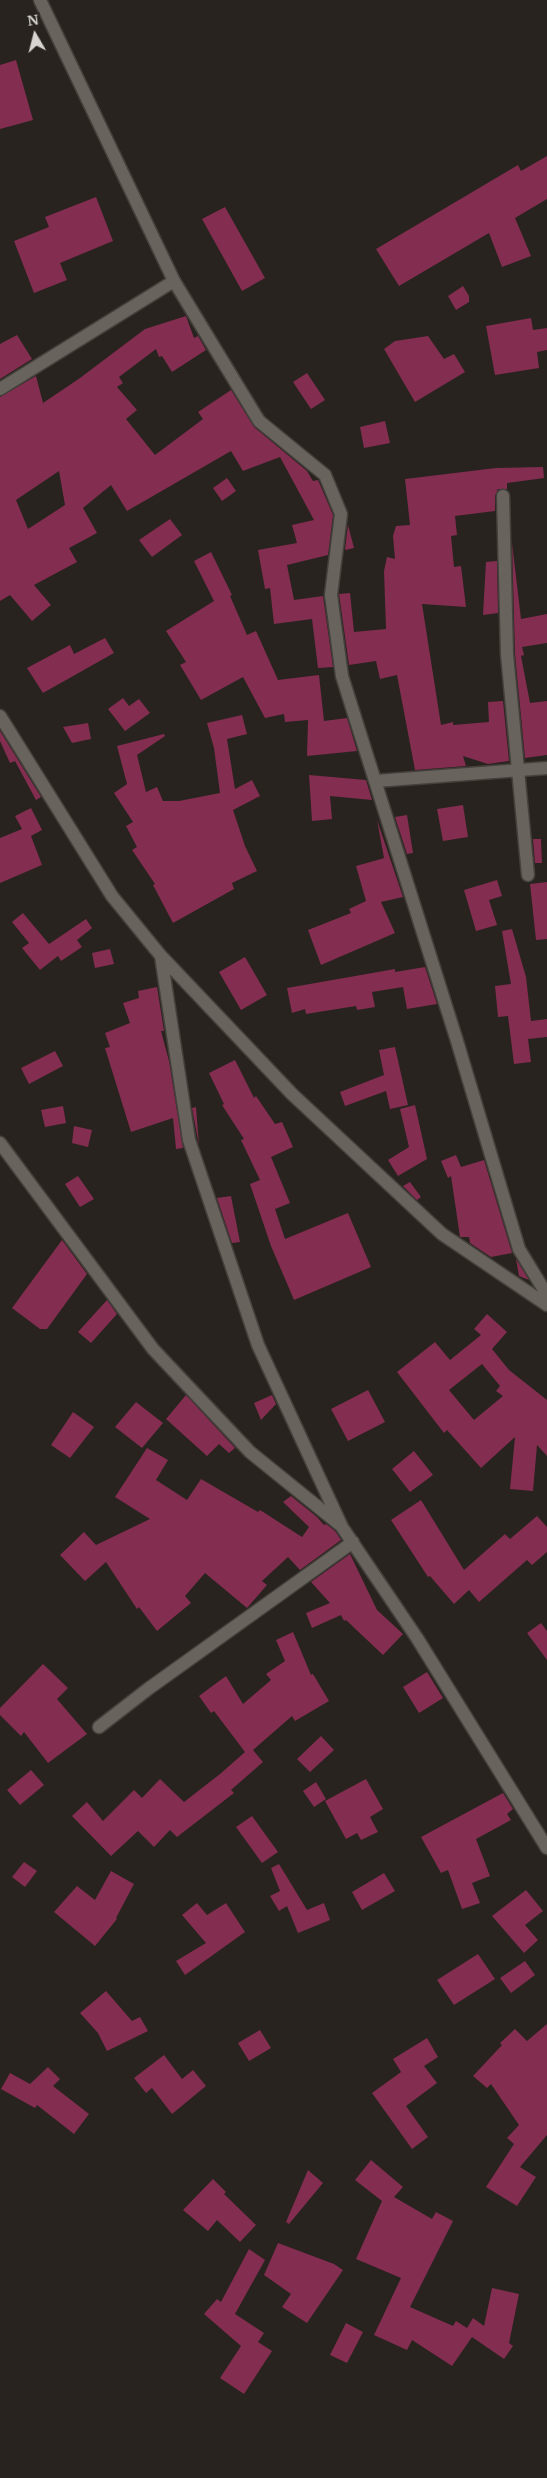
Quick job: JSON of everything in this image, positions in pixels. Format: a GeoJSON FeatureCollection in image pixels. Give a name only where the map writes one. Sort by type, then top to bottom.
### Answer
{"type":"FeatureCollection","features":[{"type":"Feature","properties":{"kind":"street"},"geometry":{"type":"LineString","coordinates":[[40,0],[174,281],[259,421],[325,475],[341,514],[331,595],[342,676],[457,1041],[519,1249],[547,1295]]}},
{"type":"Feature","properties":{"kind":"street"},"geometry":{"type":"LineString","coordinates":[[0,389],[174,281]]}},
{"type":"Feature","properties":{"kind":"street"},"geometry":{"type":"LineString","coordinates":[[504,496],[507,654],[528,875]]}},
{"type":"Feature","properties":{"kind":"street"},"geometry":{"type":"LineString","coordinates":[[0,716],[112,896],[162,956],[292,1094],[442,1234],[547,1305]]}},
{"type":"Feature","properties":{"kind":"street"},"geometry":{"type":"LineString","coordinates":[[376,781],[547,768]]}},
{"type":"Feature","properties":{"kind":"street"},"geometry":{"type":"LineString","coordinates":[[162,956],[189,1140],[258,1345],[342,1527],[417,1638],[547,1848]]}},
{"type":"Feature","properties":{"kind":"street"},"geometry":{"type":"LineString","coordinates":[[0,1143],[153,1350],[250,1452],[342,1527]]}},
{"type":"Feature","properties":{"kind":"street"},"geometry":{"type":"LineString","coordinates":[[99,1727],[148,1688],[353,1542]]}},
{"type":"Feature","properties":{"kind":"building"},"geometry":{"type":"Polygon","coordinates":[[[16,60],[33,120],[0,129],[0,65],[16,60]]]}},
{"type":"Feature","properties":{"kind":"building"},"geometry":{"type":"Polygon","coordinates":[[[547,156],[547,199],[515,218],[531,256],[502,267],[489,233],[399,286],[376,249],[518,165],[521,171],[547,156]]]}},
{"type":"Feature","properties":{"kind":"building"},"geometry":{"type":"Polygon","coordinates":[[[96,197],[113,241],[60,263],[67,280],[34,293],[14,241],[49,227],[45,217],[96,197]]]}},
{"type":"Feature","properties":{"kind":"building"},"geometry":{"type":"Polygon","coordinates":[[[225,207],[265,278],[242,291],[202,219],[225,207]]]}},
{"type":"Feature","properties":{"kind":"building"},"geometry":{"type":"Polygon","coordinates":[[[463,286],[469,296],[469,302],[456,310],[448,296],[463,286]]]}},
{"type":"Feature","properties":{"kind":"building"},"geometry":{"type":"Polygon","coordinates":[[[186,316],[194,338],[198,336],[206,350],[172,372],[162,356],[159,357],[156,349],[119,377],[123,383],[117,387],[137,410],[126,419],[155,455],[203,419],[198,412],[231,390],[254,427],[307,471],[313,481],[318,480],[333,515],[328,555],[287,565],[294,600],[323,596],[333,667],[318,668],[312,619],[274,624],[270,588],[265,589],[258,550],[297,543],[292,525],[314,520],[280,457],[243,471],[231,451],[127,511],[111,485],[83,508],[97,533],[69,548],[77,562],[34,585],[51,605],[32,621],[10,595],[0,601],[0,397],[36,376],[43,403],[145,329],[186,316]],[[59,471],[16,500],[28,529],[65,505],[59,471]]]}},
{"type":"Feature","properties":{"kind":"building"},"geometry":{"type":"Polygon","coordinates":[[[531,318],[533,330],[547,328],[547,350],[537,352],[539,368],[495,375],[486,326],[531,318]]]}},
{"type":"Feature","properties":{"kind":"building"},"geometry":{"type":"Polygon","coordinates":[[[17,335],[32,359],[0,379],[0,344],[17,335]]]}},
{"type":"Feature","properties":{"kind":"building"},"geometry":{"type":"Polygon","coordinates":[[[428,336],[444,359],[454,354],[465,372],[415,402],[384,349],[395,341],[428,336]]]}},
{"type":"Feature","properties":{"kind":"building"},"geometry":{"type":"Polygon","coordinates":[[[307,373],[325,400],[311,409],[293,382],[307,373]]]}},
{"type":"Feature","properties":{"kind":"building"},"geometry":{"type":"Polygon","coordinates":[[[385,421],[390,443],[364,448],[360,427],[385,421]]]}},
{"type":"Feature","properties":{"kind":"building"},"geometry":{"type":"Polygon","coordinates":[[[543,467],[544,478],[507,483],[507,489],[498,489],[495,496],[495,511],[455,516],[457,535],[451,536],[454,567],[461,566],[466,607],[422,604],[441,725],[453,722],[453,725],[489,722],[488,702],[503,701],[509,761],[488,764],[463,756],[466,766],[415,770],[397,675],[380,679],[376,661],[349,665],[339,594],[350,593],[354,632],[386,629],[384,571],[387,557],[395,559],[393,536],[396,526],[410,525],[405,479],[496,468],[543,467]]]}},
{"type":"Feature","properties":{"kind":"building"},"geometry":{"type":"Polygon","coordinates":[[[227,478],[236,491],[222,501],[213,488],[227,478]]]}},
{"type":"Feature","properties":{"kind":"building"},"geometry":{"type":"Polygon","coordinates":[[[170,519],[182,535],[152,557],[139,540],[170,519]]]}},
{"type":"Feature","properties":{"kind":"building"},"geometry":{"type":"Polygon","coordinates":[[[348,525],[354,548],[345,550],[348,525]]]}},
{"type":"Feature","properties":{"kind":"building"},"geometry":{"type":"Polygon","coordinates":[[[512,543],[521,619],[547,614],[547,643],[522,647],[524,655],[521,656],[530,703],[547,701],[547,755],[525,758],[515,654],[512,543]]]}},
{"type":"Feature","properties":{"kind":"building"},"geometry":{"type":"Polygon","coordinates":[[[211,552],[232,595],[230,596],[247,635],[256,631],[278,680],[319,675],[324,721],[347,718],[357,751],[307,756],[308,720],[285,722],[284,714],[265,718],[243,677],[201,700],[180,665],[186,662],[166,631],[214,601],[194,561],[211,552]]]}},
{"type":"Feature","properties":{"kind":"building"},"geometry":{"type":"Polygon","coordinates":[[[497,561],[498,613],[483,615],[486,562],[497,561]]]}},
{"type":"Feature","properties":{"kind":"building"},"geometry":{"type":"Polygon","coordinates":[[[105,638],[114,653],[43,693],[27,668],[70,645],[74,654],[105,638]]]}},
{"type":"Feature","properties":{"kind":"building"},"geometry":{"type":"Polygon","coordinates":[[[123,698],[129,706],[139,699],[150,713],[125,731],[108,709],[123,698]]]}},
{"type":"Feature","properties":{"kind":"building"},"geometry":{"type":"Polygon","coordinates":[[[242,715],[247,734],[227,739],[235,789],[252,780],[260,796],[233,810],[245,846],[257,871],[232,883],[234,889],[173,923],[153,885],[155,884],[132,850],[137,847],[126,826],[133,822],[114,793],[127,784],[117,746],[164,734],[165,736],[137,755],[146,792],[157,787],[163,801],[179,801],[220,793],[214,748],[207,723],[242,715]]]}},
{"type":"Feature","properties":{"kind":"building"},"geometry":{"type":"Polygon","coordinates":[[[88,723],[91,739],[72,743],[63,727],[88,723]]]}},
{"type":"Feature","properties":{"kind":"building"},"geometry":{"type":"Polygon","coordinates":[[[0,731],[41,797],[36,800],[15,761],[10,763],[0,741],[0,731]]]}},
{"type":"Feature","properties":{"kind":"building"},"geometry":{"type":"Polygon","coordinates":[[[309,775],[366,780],[372,800],[330,796],[332,819],[312,821],[309,775]]]}},
{"type":"Feature","properties":{"kind":"building"},"geometry":{"type":"Polygon","coordinates":[[[463,805],[468,837],[443,841],[437,809],[463,805]]]}},
{"type":"Feature","properties":{"kind":"building"},"geometry":{"type":"Polygon","coordinates":[[[31,808],[42,830],[31,836],[42,865],[0,883],[0,838],[22,829],[15,816],[31,808]]]}},
{"type":"Feature","properties":{"kind":"building"},"geometry":{"type":"Polygon","coordinates":[[[407,815],[413,853],[407,854],[395,817],[407,815]]]}},
{"type":"Feature","properties":{"kind":"building"},"geometry":{"type":"Polygon","coordinates":[[[377,820],[403,897],[381,902],[395,933],[321,965],[308,930],[351,913],[349,909],[366,901],[356,866],[388,857],[384,858],[377,820]]]}},
{"type":"Feature","properties":{"kind":"building"},"geometry":{"type":"Polygon","coordinates":[[[533,839],[541,839],[542,863],[535,863],[533,839]]]}},
{"type":"Feature","properties":{"kind":"building"},"geometry":{"type":"Polygon","coordinates":[[[497,880],[502,896],[489,900],[497,925],[476,931],[464,890],[497,880]]]}},
{"type":"Feature","properties":{"kind":"building"},"geometry":{"type":"Polygon","coordinates":[[[547,882],[547,939],[536,940],[530,884],[547,882]]]}},
{"type":"Feature","properties":{"kind":"building"},"geometry":{"type":"Polygon","coordinates":[[[23,913],[49,944],[86,919],[92,928],[77,940],[82,947],[61,961],[58,956],[40,970],[22,948],[29,943],[12,922],[23,913]]]}},
{"type":"Feature","properties":{"kind":"building"},"geometry":{"type":"Polygon","coordinates":[[[512,929],[526,977],[531,1021],[547,1019],[547,1037],[528,1039],[531,1062],[514,1064],[508,1016],[498,1017],[495,986],[511,984],[502,931],[512,929]]]}},
{"type":"Feature","properties":{"kind":"building"},"geometry":{"type":"Polygon","coordinates":[[[110,949],[114,964],[95,968],[92,953],[110,949]]]}},
{"type":"Feature","properties":{"kind":"building"},"geometry":{"type":"Polygon","coordinates":[[[245,957],[267,995],[241,1010],[219,972],[245,957]]]}},
{"type":"Feature","properties":{"kind":"building"},"geometry":{"type":"Polygon","coordinates":[[[425,967],[437,1004],[407,1009],[403,987],[372,992],[375,1007],[357,1010],[356,1006],[306,1014],[305,1009],[292,1013],[287,988],[395,969],[395,972],[425,967]]]}},
{"type":"Feature","properties":{"kind":"building"},"geometry":{"type":"Polygon","coordinates":[[[157,987],[164,1031],[161,1031],[169,1061],[183,1148],[176,1149],[173,1118],[131,1132],[105,1048],[110,1047],[105,1033],[130,1023],[123,1003],[139,998],[138,991],[157,987]]]}},
{"type":"Feature","properties":{"kind":"building"},"geometry":{"type":"Polygon","coordinates":[[[395,1047],[408,1105],[390,1109],[386,1091],[345,1106],[340,1092],[384,1075],[379,1050],[395,1047]]]}},
{"type":"Feature","properties":{"kind":"building"},"geometry":{"type":"Polygon","coordinates":[[[55,1051],[63,1066],[29,1084],[21,1068],[55,1051]]]}},
{"type":"Feature","properties":{"kind":"building"},"geometry":{"type":"Polygon","coordinates":[[[235,1060],[254,1098],[256,1096],[275,1124],[282,1122],[293,1147],[271,1157],[290,1203],[275,1209],[285,1239],[348,1213],[371,1267],[294,1300],[271,1246],[250,1184],[260,1180],[241,1140],[244,1139],[222,1105],[224,1104],[209,1073],[235,1060]]]}},
{"type":"Feature","properties":{"kind":"building"},"geometry":{"type":"Polygon","coordinates":[[[415,1105],[427,1159],[398,1176],[388,1160],[409,1147],[400,1109],[415,1105]]]}},
{"type":"Feature","properties":{"kind":"building"},"geometry":{"type":"Polygon","coordinates":[[[63,1106],[66,1123],[45,1127],[41,1110],[63,1106]]]}},
{"type":"Feature","properties":{"kind":"building"},"geometry":{"type":"Polygon","coordinates":[[[196,1107],[199,1145],[192,1108],[196,1107]]]}},
{"type":"Feature","properties":{"kind":"building"},"geometry":{"type":"Polygon","coordinates":[[[74,1126],[92,1130],[88,1147],[72,1143],[74,1126]]]}},
{"type":"Feature","properties":{"kind":"building"},"geometry":{"type":"Polygon","coordinates":[[[456,1155],[461,1167],[484,1160],[512,1253],[491,1257],[470,1243],[469,1237],[460,1237],[451,1176],[448,1178],[441,1161],[456,1155]]]}},
{"type":"Feature","properties":{"kind":"building"},"geometry":{"type":"Polygon","coordinates":[[[78,1176],[94,1199],[80,1207],[65,1184],[78,1176]]]}},
{"type":"Feature","properties":{"kind":"building"},"geometry":{"type":"Polygon","coordinates":[[[410,1182],[421,1197],[417,1200],[403,1186],[410,1182]]]}},
{"type":"Feature","properties":{"kind":"building"},"geometry":{"type":"Polygon","coordinates":[[[231,1196],[240,1242],[232,1243],[217,1198],[231,1196]]]}},
{"type":"Feature","properties":{"kind":"building"},"geometry":{"type":"Polygon","coordinates":[[[62,1240],[87,1274],[47,1329],[40,1329],[12,1308],[62,1240]]]}},
{"type":"Feature","properties":{"kind":"building"},"geometry":{"type":"Polygon","coordinates":[[[516,1259],[529,1280],[519,1276],[516,1259]]]}},
{"type":"Feature","properties":{"kind":"building"},"geometry":{"type":"Polygon","coordinates":[[[107,1300],[117,1314],[91,1343],[78,1332],[107,1300]]]}},
{"type":"Feature","properties":{"kind":"building"},"geometry":{"type":"Polygon","coordinates":[[[487,1314],[507,1332],[492,1349],[509,1370],[547,1400],[547,1456],[537,1445],[533,1491],[510,1489],[515,1437],[481,1468],[447,1430],[444,1433],[397,1372],[435,1342],[450,1360],[481,1335],[474,1329],[487,1314]],[[482,1364],[449,1390],[474,1420],[503,1396],[496,1391],[500,1386],[482,1364]]]}},
{"type":"Feature","properties":{"kind":"building"},"geometry":{"type":"Polygon","coordinates":[[[368,1390],[385,1422],[348,1441],[331,1409],[368,1390]]]}},
{"type":"Feature","properties":{"kind":"building"},"geometry":{"type":"Polygon","coordinates":[[[186,1395],[235,1448],[229,1453],[219,1444],[207,1456],[166,1419],[186,1395]]]}},
{"type":"Feature","properties":{"kind":"building"},"geometry":{"type":"Polygon","coordinates":[[[272,1395],[276,1404],[261,1420],[254,1403],[272,1395]]]}},
{"type":"Feature","properties":{"kind":"building"},"geometry":{"type":"Polygon","coordinates":[[[136,1402],[163,1423],[142,1448],[115,1427],[136,1402]]]}},
{"type":"Feature","properties":{"kind":"building"},"geometry":{"type":"Polygon","coordinates":[[[73,1412],[94,1427],[70,1458],[51,1445],[73,1412]]]}},
{"type":"Feature","properties":{"kind":"building"},"geometry":{"type":"Polygon","coordinates":[[[147,1448],[168,1460],[156,1480],[187,1500],[201,1479],[258,1512],[260,1510],[302,1537],[309,1527],[283,1502],[291,1496],[324,1525],[326,1524],[335,1531],[341,1540],[300,1570],[288,1557],[262,1581],[267,1585],[247,1608],[205,1573],[185,1596],[191,1603],[157,1631],[139,1607],[137,1609],[106,1562],[85,1581],[60,1555],[84,1532],[96,1545],[150,1519],[115,1497],[147,1448]]]}},
{"type":"Feature","properties":{"kind":"building"},"geometry":{"type":"Polygon","coordinates":[[[414,1451],[433,1475],[410,1492],[392,1469],[414,1451]]]}},
{"type":"Feature","properties":{"kind":"building"},"geometry":{"type":"Polygon","coordinates":[[[421,1500],[464,1570],[505,1534],[510,1539],[537,1516],[547,1527],[547,1552],[532,1565],[527,1560],[479,1602],[469,1590],[454,1604],[430,1576],[428,1577],[391,1520],[421,1500]]]}},
{"type":"Feature","properties":{"kind":"building"},"geometry":{"type":"Polygon","coordinates":[[[350,1554],[377,1610],[403,1634],[383,1655],[346,1620],[344,1621],[341,1615],[312,1628],[306,1613],[330,1603],[311,1582],[350,1554]]]}},
{"type":"Feature","properties":{"kind":"building"},"geometry":{"type":"Polygon","coordinates":[[[541,1623],[547,1631],[547,1660],[527,1633],[541,1623]]]}},
{"type":"Feature","properties":{"kind":"building"},"geometry":{"type":"Polygon","coordinates":[[[293,1632],[311,1675],[313,1674],[329,1701],[295,1721],[292,1716],[253,1750],[263,1762],[231,1790],[234,1793],[177,1837],[170,1830],[154,1847],[138,1831],[111,1856],[72,1816],[87,1802],[103,1821],[134,1790],[142,1798],[160,1779],[184,1802],[220,1774],[245,1752],[214,1711],[211,1713],[199,1696],[226,1676],[243,1704],[271,1680],[266,1674],[285,1661],[276,1640],[293,1632]]]}},
{"type":"Feature","properties":{"kind":"building"},"geometry":{"type":"Polygon","coordinates":[[[43,1664],[68,1688],[57,1699],[87,1734],[48,1763],[24,1732],[21,1736],[0,1715],[0,1708],[43,1664]]]}},
{"type":"Feature","properties":{"kind":"building"},"geometry":{"type":"Polygon","coordinates":[[[427,1672],[443,1698],[419,1713],[403,1687],[427,1672]]]}},
{"type":"Feature","properties":{"kind":"building"},"geometry":{"type":"Polygon","coordinates":[[[321,1736],[334,1750],[310,1772],[297,1759],[321,1736]]]}},
{"type":"Feature","properties":{"kind":"building"},"geometry":{"type":"Polygon","coordinates":[[[31,1770],[44,1785],[20,1805],[7,1790],[31,1770]]]}},
{"type":"Feature","properties":{"kind":"building"},"geometry":{"type":"Polygon","coordinates":[[[366,1779],[383,1809],[370,1817],[378,1832],[361,1840],[357,1833],[346,1839],[325,1801],[366,1779]]]}},
{"type":"Feature","properties":{"kind":"building"},"geometry":{"type":"Polygon","coordinates":[[[316,1782],[326,1799],[314,1807],[303,1791],[316,1782]]]}},
{"type":"Feature","properties":{"kind":"building"},"geometry":{"type":"Polygon","coordinates":[[[503,1793],[513,1809],[507,1814],[511,1820],[476,1839],[490,1876],[472,1883],[480,1903],[462,1909],[448,1870],[441,1873],[421,1837],[503,1793]]]}},
{"type":"Feature","properties":{"kind":"building"},"geometry":{"type":"Polygon","coordinates":[[[252,1816],[278,1852],[262,1863],[236,1827],[252,1816]]]}},
{"type":"Feature","properties":{"kind":"building"},"geometry":{"type":"Polygon","coordinates":[[[24,1862],[37,1871],[25,1887],[12,1877],[24,1862]]]}},
{"type":"Feature","properties":{"kind":"building"},"geometry":{"type":"Polygon","coordinates":[[[279,1864],[307,1910],[324,1903],[330,1920],[298,1933],[287,1906],[279,1911],[270,1896],[280,1891],[271,1868],[279,1864]]]}},
{"type":"Feature","properties":{"kind":"building"},"geometry":{"type":"Polygon","coordinates":[[[111,1871],[134,1884],[117,1919],[95,1946],[54,1912],[77,1886],[95,1900],[111,1871]]]}},
{"type":"Feature","properties":{"kind":"building"},"geometry":{"type":"Polygon","coordinates":[[[384,1873],[395,1891],[362,1910],[352,1892],[384,1873]]]}},
{"type":"Feature","properties":{"kind":"building"},"geometry":{"type":"Polygon","coordinates":[[[526,1890],[543,1911],[525,1925],[538,1940],[524,1953],[492,1916],[526,1890]]]}},
{"type":"Feature","properties":{"kind":"building"},"geometry":{"type":"Polygon","coordinates":[[[197,1903],[207,1915],[226,1903],[245,1932],[185,1975],[176,1961],[206,1943],[182,1915],[197,1903]]]}},
{"type":"Feature","properties":{"kind":"building"},"geometry":{"type":"Polygon","coordinates":[[[478,1954],[495,1979],[454,2005],[437,1980],[478,1954]]]}},
{"type":"Feature","properties":{"kind":"building"},"geometry":{"type":"Polygon","coordinates":[[[525,1961],[535,1975],[511,1993],[500,1978],[525,1961]]]}},
{"type":"Feature","properties":{"kind":"building"},"geometry":{"type":"Polygon","coordinates":[[[106,1991],[132,2021],[140,2017],[148,2031],[107,2051],[98,2033],[80,2013],[106,1991]]]}},
{"type":"Feature","properties":{"kind":"building"},"geometry":{"type":"Polygon","coordinates":[[[547,2024],[547,2135],[520,2167],[536,2177],[517,2206],[486,2187],[514,2144],[507,2138],[519,2125],[491,2084],[487,2088],[473,2076],[502,2045],[500,2043],[515,2029],[527,2041],[547,2024]]]}},
{"type":"Feature","properties":{"kind":"building"},"geometry":{"type":"Polygon","coordinates":[[[260,2030],[271,2048],[249,2061],[238,2043],[260,2030]]]}},
{"type":"Feature","properties":{"kind":"building"},"geometry":{"type":"Polygon","coordinates":[[[427,2038],[438,2057],[424,2066],[437,2083],[406,2106],[428,2137],[412,2149],[372,2093],[401,2072],[393,2059],[427,2038]]]}},
{"type":"Feature","properties":{"kind":"building"},"geometry":{"type":"Polygon","coordinates":[[[164,2055],[182,2079],[193,2070],[206,2086],[172,2114],[152,2088],[146,2093],[134,2078],[164,2055]]]}},
{"type":"Feature","properties":{"kind":"building"},"geometry":{"type":"Polygon","coordinates":[[[48,2067],[60,2079],[53,2086],[89,2114],[74,2134],[37,2105],[35,2108],[1,2089],[10,2073],[30,2084],[48,2067]]]}},
{"type":"Feature","properties":{"kind":"building"},"geometry":{"type":"Polygon","coordinates":[[[371,2160],[403,2187],[394,2197],[432,2219],[436,2212],[453,2221],[410,2307],[453,2326],[456,2321],[467,2328],[473,2318],[484,2326],[492,2288],[519,2294],[509,2343],[513,2346],[504,2359],[472,2337],[452,2366],[412,2340],[407,2350],[374,2335],[401,2278],[356,2259],[382,2201],[355,2180],[371,2160]]]}},
{"type":"Feature","properties":{"kind":"building"},"geometry":{"type":"Polygon","coordinates":[[[308,2170],[323,2183],[289,2224],[286,2222],[308,2170]]]}},
{"type":"Feature","properties":{"kind":"building"},"geometry":{"type":"Polygon","coordinates":[[[213,2179],[226,2192],[224,2194],[256,2225],[240,2242],[217,2220],[208,2231],[183,2210],[213,2179]]]}},
{"type":"Feature","properties":{"kind":"building"},"geometry":{"type":"Polygon","coordinates":[[[278,2243],[334,2264],[343,2270],[307,2323],[282,2307],[291,2294],[264,2275],[278,2243]]]}},
{"type":"Feature","properties":{"kind":"building"},"geometry":{"type":"Polygon","coordinates":[[[249,2249],[265,2260],[235,2314],[264,2333],[258,2342],[272,2351],[244,2394],[220,2378],[241,2346],[204,2314],[217,2299],[221,2302],[249,2249]]]}},
{"type":"Feature","properties":{"kind":"building"},"geometry":{"type":"Polygon","coordinates":[[[346,2323],[363,2332],[347,2363],[330,2355],[346,2323]]]}}]}
